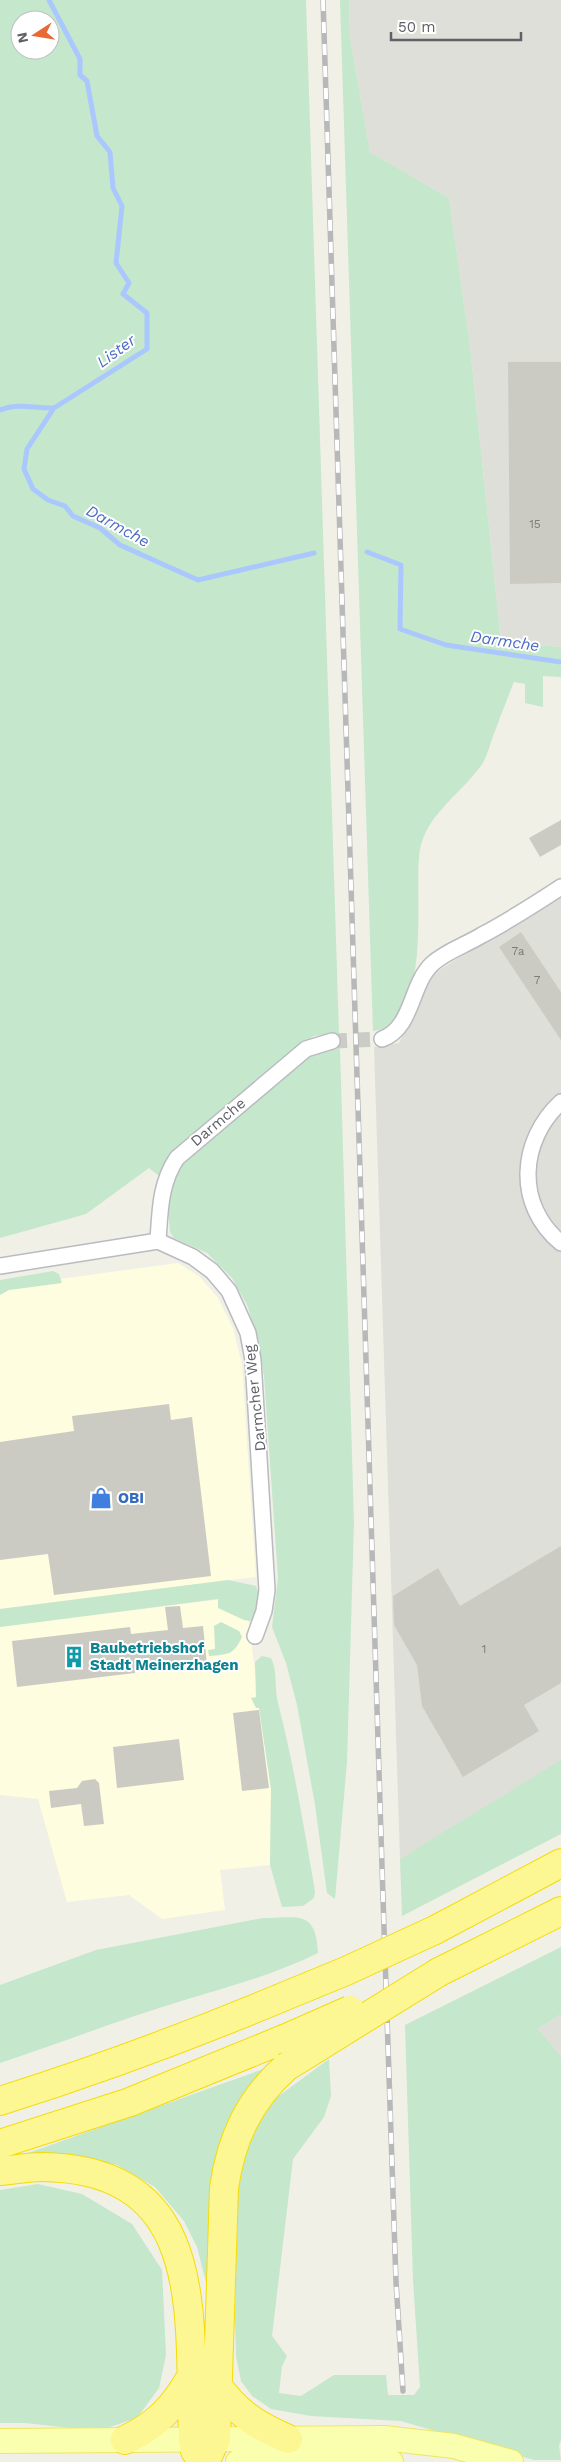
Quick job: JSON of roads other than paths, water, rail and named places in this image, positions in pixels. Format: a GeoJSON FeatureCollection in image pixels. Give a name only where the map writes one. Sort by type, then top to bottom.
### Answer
{"type":"FeatureCollection","features":[{"type":"Feature","properties":{"kind":"highway"},"geometry":{"type":"LineString","coordinates":[[0,2101],[90,2073],[181,2039],[346,1971],[435,1930],[561,1862]]}},
{"type":"Feature","properties":{"kind":"highway"},"geometry":{"type":"LineString","coordinates":[[0,2144],[130,2102],[439,1972],[561,1911]]}},
{"type":"Feature","properties":{"kind":"highway"},"geometry":{"type":"LineString","coordinates":[[204,2451],[217,2385],[224,2188],[228,2160],[247,2111],[272,2079],[286,2067],[439,1972]]}},
{"type":"Feature","properties":{"kind":"highway"},"geometry":{"type":"LineString","coordinates":[[0,2171],[41,2167],[83,2171],[104,2177],[123,2186],[156,2213],[168,2230],[177,2249],[184,2275],[189,2304],[191,2377],[204,2451]]}},
{"type":"Feature","properties":{"kind":"highway"},"geometry":{"type":"LineString","coordinates":[[125,2440],[147,2430],[166,2412],[180,2395],[191,2377]]}},
{"type":"Feature","properties":{"kind":"highway"},"geometry":{"type":"LineString","coordinates":[[217,2385],[230,2404],[247,2419],[288,2439]]}},
{"type":"Feature","properties":{"kind":"main road"},"geometry":{"type":"LineString","coordinates":[[0,2441],[125,2440],[204,2451],[288,2439],[384,2438],[416,2441],[472,2451],[511,2462]]}},
{"type":"Feature","properties":{"kind":"main road"},"geometry":{"type":"LineString","coordinates":[[238,2462],[368,2460],[391,2462]]}},
{"type":"Feature","properties":{"kind":"street"},"geometry":{"type":"LineString","coordinates":[[382,1038],[396,1032],[420,980],[431,965],[444,955],[521,914],[561,887]]}},
{"type":"Feature","properties":{"kind":"street","name":"Darmche"},"geometry":{"type":"LineString","coordinates":[[158,1240],[162,1194],[167,1172],[177,1158],[306,1049],[332,1041]]}},
{"type":"Feature","properties":{"kind":"street"},"geometry":{"type":"LineString","coordinates":[[561,1102],[548,1114],[534,1138],[527,1181],[530,1196],[541,1220],[552,1236],[561,1243]]}},
{"type":"Feature","properties":{"kind":"street"},"geometry":{"type":"LineString","coordinates":[[0,1266],[158,1240]]}},
{"type":"Feature","properties":{"kind":"street","name":"Darmcher Weg"},"geometry":{"type":"LineString","coordinates":[[158,1240],[192,1257],[212,1271],[229,1291],[248,1333],[256,1385],[268,1590],[264,1611],[255,1636]]}},
{"type":"Feature","properties":{"kind":"waterway","name":"Lister"},"geometry":{"type":"LineString","coordinates":[[0,410],[14,406],[54,408],[147,349],[147,313],[123,294],[129,283],[116,263],[122,206],[113,188],[110,152],[97,136],[87,81],[80,75],[80,59],[49,0]]}},
{"type":"Feature","properties":{"kind":"waterway","name":"Darmche"},"geometry":{"type":"LineString","coordinates":[[54,408],[27,449],[24,469],[33,489],[48,500],[65,506],[73,516],[100,528],[120,545],[198,580],[314,553]]}},
{"type":"Feature","properties":{"kind":"waterway","name":"Darmche"},"geometry":{"type":"LineString","coordinates":[[367,552],[401,565],[400,629],[446,645],[561,662]]}},
{"type":"Feature","properties":{"kind":"tunnel"},"geometry":{"type":"LineString","coordinates":[[332,1041],[382,1039]]}},
{"type":"Feature","properties":{"kind":"railway"},"geometry":{"type":"LineString","coordinates":[[323,0],[383,1898],[396,2282],[403,2391]]}},
{"type":"Feature","properties":{"kind":"place","name":"OBI"},"geometry":{"type":"Point","coordinates":[101,1498]}},
{"type":"Feature","properties":{"kind":"place","name":"Baubetriebshof Stadt Meinerzhagen"},"geometry":{"type":"Point","coordinates":[74,1657]}}]}
